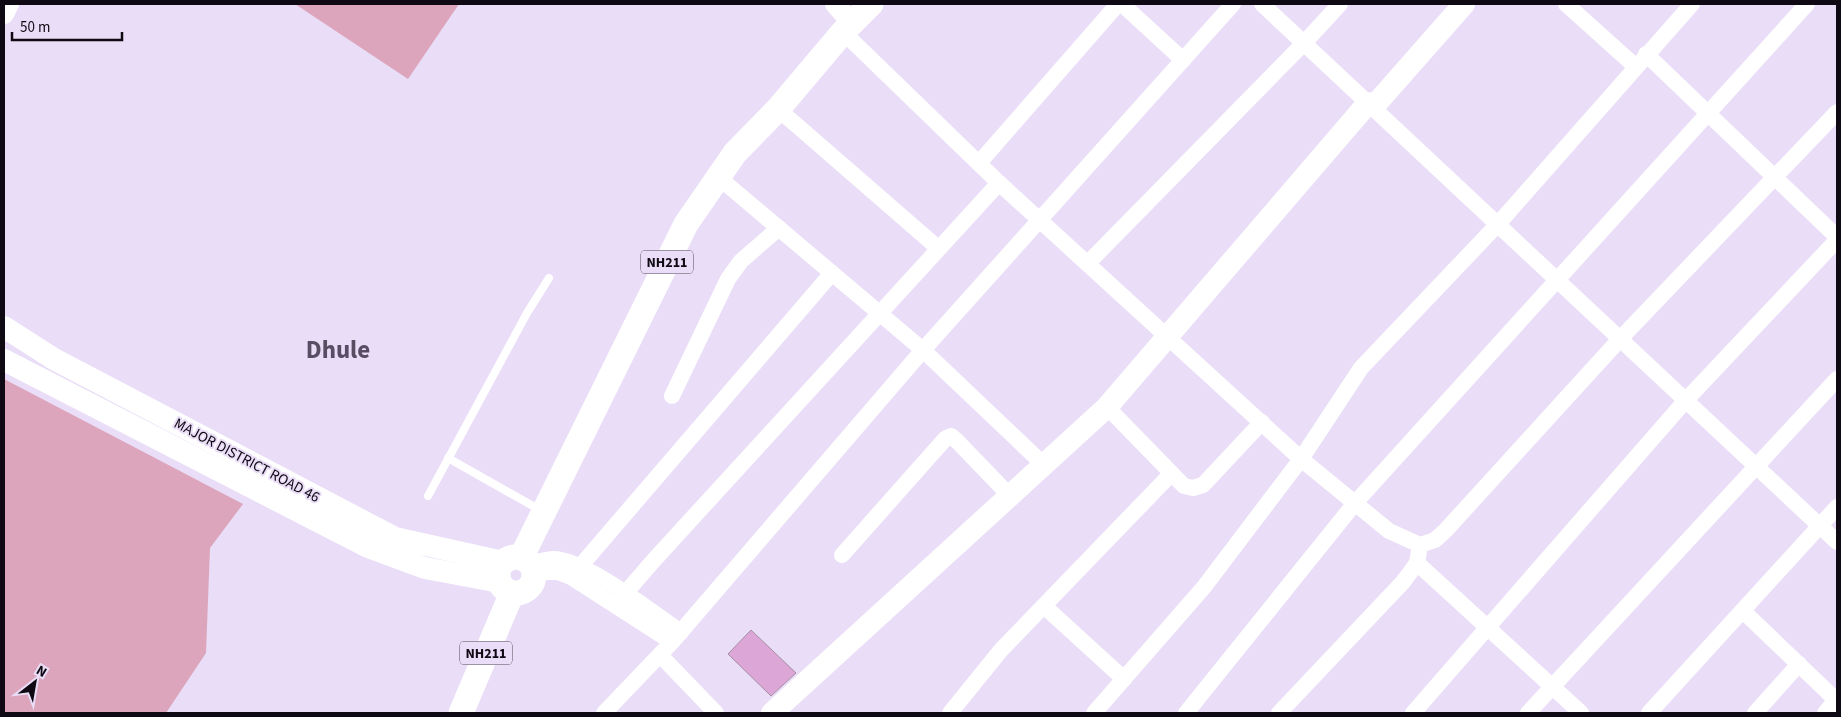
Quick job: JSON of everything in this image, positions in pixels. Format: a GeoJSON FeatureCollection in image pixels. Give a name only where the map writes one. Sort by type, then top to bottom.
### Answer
{"type":"FeatureCollection","features":[{"type":"Feature","properties":{"kind":"main road"},"geometry":{"type":"LineString","coordinates":[[772,713],[1107,407],[1368,103],[1375,105],[1464,4]]}},
{"type":"Feature","properties":{"kind":"main road","name":"NH211"},"geometry":{"type":"LineString","coordinates":[[461,713],[543,512],[686,224],[734,153],[778,109],[861,14]]}},
{"type":"Feature","properties":{"kind":"main road","name":"MAJOR DISTRICT ROAD 46"},"geometry":{"type":"LineString","coordinates":[[4,327],[54,359],[395,538],[517,572]]}},
{"type":"Feature","properties":{"kind":"main road","name":"MAJOR DISTRICT ROAD 46"},"geometry":{"type":"LineString","coordinates":[[4,360],[368,546],[425,568],[517,572]]}},
{"type":"Feature","properties":{"kind":"street"},"geometry":{"type":"LineString","coordinates":[[4,14],[9,4]]}},
{"type":"Feature","properties":{"kind":"street"},"geometry":{"type":"LineString","coordinates":[[835,4],[861,14],[978,163],[999,183],[1301,459],[1389,531],[1420,545],[1435,540],[1445,532],[1620,339],[1837,112]]}},
{"type":"Feature","properties":{"kind":"street"},"geometry":{"type":"LineString","coordinates":[[978,163],[1120,4],[1183,60]]}},
{"type":"Feature","properties":{"kind":"street"},"geometry":{"type":"LineString","coordinates":[[604,713],[677,637],[923,350],[1234,4]]}},
{"type":"Feature","properties":{"kind":"street"},"geometry":{"type":"LineString","coordinates":[[1262,4],[1837,542]]}},
{"type":"Feature","properties":{"kind":"street"},"geometry":{"type":"LineString","coordinates":[[1088,263],[1340,4]]}},
{"type":"Feature","properties":{"kind":"street"},"geometry":{"type":"LineString","coordinates":[[1094,713],[1204,587],[1301,459],[1361,368],[1498,224],[1634,66],[1692,4]]}},
{"type":"Feature","properties":{"kind":"street"},"geometry":{"type":"LineString","coordinates":[[1186,713],[1354,503],[1807,4]]}},
{"type":"Feature","properties":{"kind":"street"},"geometry":{"type":"LineString","coordinates":[[1570,5],[1634,66]]}},
{"type":"Feature","properties":{"kind":"street"},"geometry":{"type":"LineString","coordinates":[[1413,713],[1686,400],[1837,238],[1646,54]]}},
{"type":"Feature","properties":{"kind":"street"},"geometry":{"type":"LineString","coordinates":[[778,109],[938,248]]}},
{"type":"Feature","properties":{"kind":"street"},"geometry":{"type":"LineString","coordinates":[[717,176],[923,350],[1044,465]]}},
{"type":"Feature","properties":{"kind":"street"},"geometry":{"type":"LineString","coordinates":[[620,599],[999,183]]}},
{"type":"Feature","properties":{"kind":"street"},"geometry":{"type":"LineString","coordinates":[[672,396],[728,279],[741,261],[779,228]]}},
{"type":"Feature","properties":{"kind":"street"},"geometry":{"type":"LineString","coordinates":[[576,572],[832,273]]}},
{"type":"Feature","properties":{"kind":"street"},"geometry":{"type":"LineString","coordinates":[[1528,713],[1837,379]]}},
{"type":"Feature","properties":{"kind":"street"},"geometry":{"type":"LineString","coordinates":[[1107,407],[1171,474],[1184,486],[1193,488],[1203,485],[1262,422]]}},
{"type":"Feature","properties":{"kind":"street"},"geometry":{"type":"LineString","coordinates":[[842,556],[945,438],[951,436],[957,441],[1010,496]]}},
{"type":"Feature","properties":{"kind":"street"},"geometry":{"type":"LineString","coordinates":[[950,713],[1001,650],[1171,474]]}},
{"type":"Feature","properties":{"kind":"street"},"geometry":{"type":"LineString","coordinates":[[1649,713],[1837,508]]}},
{"type":"Feature","properties":{"kind":"street"},"geometry":{"type":"LineString","coordinates":[[1279,713],[1403,582],[1417,563],[1420,545]]}},
{"type":"Feature","properties":{"kind":"street"},"geometry":{"type":"LineString","coordinates":[[1417,563],[1581,713]]}},
{"type":"Feature","properties":{"kind":"street"},"geometry":{"type":"LineString","coordinates":[[517,572],[576,572],[677,637]]}},
{"type":"Feature","properties":{"kind":"street"},"geometry":{"type":"LineString","coordinates":[[1044,606],[1124,679]]}},
{"type":"Feature","properties":{"kind":"street"},"geometry":{"type":"LineString","coordinates":[[1743,611],[1837,700],[1825,713]]}},
{"type":"Feature","properties":{"kind":"street"},"geometry":{"type":"LineString","coordinates":[[660,655],[716,713]]}},
{"type":"Feature","properties":{"kind":"street"},"geometry":{"type":"LineString","coordinates":[[1755,713],[1799,664]]}},
{"type":"Feature","properties":{"kind":"lane"},"geometry":{"type":"LineString","coordinates":[[428,496],[527,312],[549,278]]}},
{"type":"Feature","properties":{"kind":"lane"},"geometry":{"type":"LineString","coordinates":[[448,458],[543,512]]}},
{"type":"Feature","properties":{"kind":"shaded area"},"geometry":{"type":"Polygon","coordinates":[[[295,4],[459,4],[408,79],[295,4]]]}},
{"type":"Feature","properties":{"kind":"shaded area"},"geometry":{"type":"Polygon","coordinates":[[[4,379],[243,504],[210,548],[206,653],[166,713],[4,713],[4,379]]]}},
{"type":"Feature","properties":{"kind":"building"},"geometry":{"type":"Polygon","coordinates":[[[751,630],[796,673],[771,696],[728,654],[751,630]]]}},
{"type":"Feature","properties":{"kind":"district","name":"Dhule"},"geometry":{"type":"Point","coordinates":[338,349]}}]}
